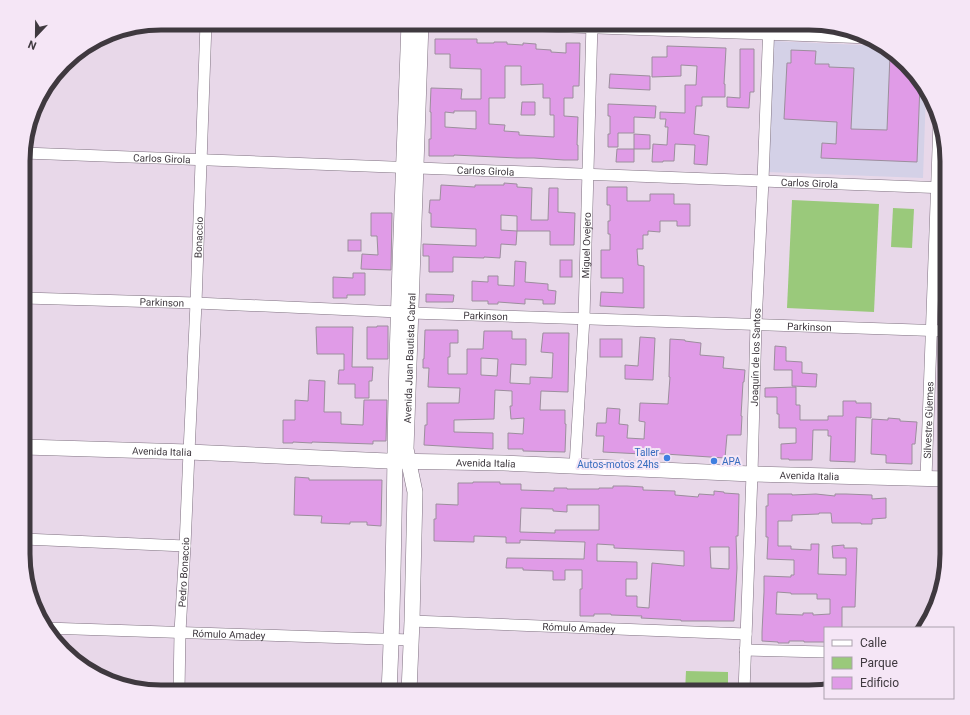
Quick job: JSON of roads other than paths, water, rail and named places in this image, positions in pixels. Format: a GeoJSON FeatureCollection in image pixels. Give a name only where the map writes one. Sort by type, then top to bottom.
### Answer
{"type":"FeatureCollection","features":[{"type":"Feature","properties":{"kind":"main road","name":"Avenida Juan Bautista Cabral"},"geometry":{"type":"LineString","coordinates":[[389,685],[402,462],[406,449],[405,312],[410,167],[409,30]]}},
{"type":"Feature","properties":{"kind":"main road","name":"Avenida Juan Bautista Cabral"},"geometry":{"type":"LineString","coordinates":[[410,167],[420,30]]}},
{"type":"Feature","properties":{"kind":"main road","name":"Avenida Italia"},"geometry":{"type":"LineString","coordinates":[[30,447],[188,452],[402,462],[504,463],[752,474],[940,479]]}},
{"type":"Feature","properties":{"kind":"main road","name":"Avenida Juan Bautista Cabral"},"geometry":{"type":"LineString","coordinates":[[402,462],[414,492],[409,685]]}},
{"type":"Feature","properties":{"kind":"street","name":"Bonaccio"},"geometry":{"type":"LineString","coordinates":[[188,452],[196,304],[206,30]]}},
{"type":"Feature","properties":{"kind":"street","name":"Miguel Ovejero"},"geometry":{"type":"LineString","coordinates":[[575,466],[584,318],[592,30]]}},
{"type":"Feature","properties":{"kind":"street","name":"Joaquín de los Santos"},"geometry":{"type":"LineString","coordinates":[[744,685],[756,324],[768,30]]}},
{"type":"Feature","properties":{"kind":"street"},"geometry":{"type":"LineString","coordinates":[[779,30],[849,36]]}},
{"type":"Feature","properties":{"kind":"street","name":"Carlos Girola"},"geometry":{"type":"LineString","coordinates":[[30,153],[940,187]]}},
{"type":"Feature","properties":{"kind":"street","name":"Silvestre Güemes"},"geometry":{"type":"LineString","coordinates":[[926,478],[931,330],[940,213]]}},
{"type":"Feature","properties":{"kind":"street","name":"Parkinson"},"geometry":{"type":"LineString","coordinates":[[30,298],[940,331]]}},
{"type":"Feature","properties":{"kind":"street","name":"Pedro Bonaccio"},"geometry":{"type":"LineString","coordinates":[[179,685],[188,452]]}},
{"type":"Feature","properties":{"kind":"street"},"geometry":{"type":"LineString","coordinates":[[30,539],[185,546]]}},
{"type":"Feature","properties":{"kind":"street","name":"Rómulo Amadey"},"geometry":{"type":"LineString","coordinates":[[412,621],[746,634]]}},
{"type":"Feature","properties":{"kind":"street","name":"Rómulo Amadey"},"geometry":{"type":"LineString","coordinates":[[53,628],[411,640]]}},
{"type":"Feature","properties":{"kind":"street"},"geometry":{"type":"LineString","coordinates":[[745,650],[824,652]]}},
{"type":"Feature","properties":{"kind":"place","name":"Taller Autos-motos 24hs"},"geometry":{"type":"Point","coordinates":[667,458]}},
{"type":"Feature","properties":{"kind":"place","name":"APA"},"geometry":{"type":"Point","coordinates":[714,461]}}]}
